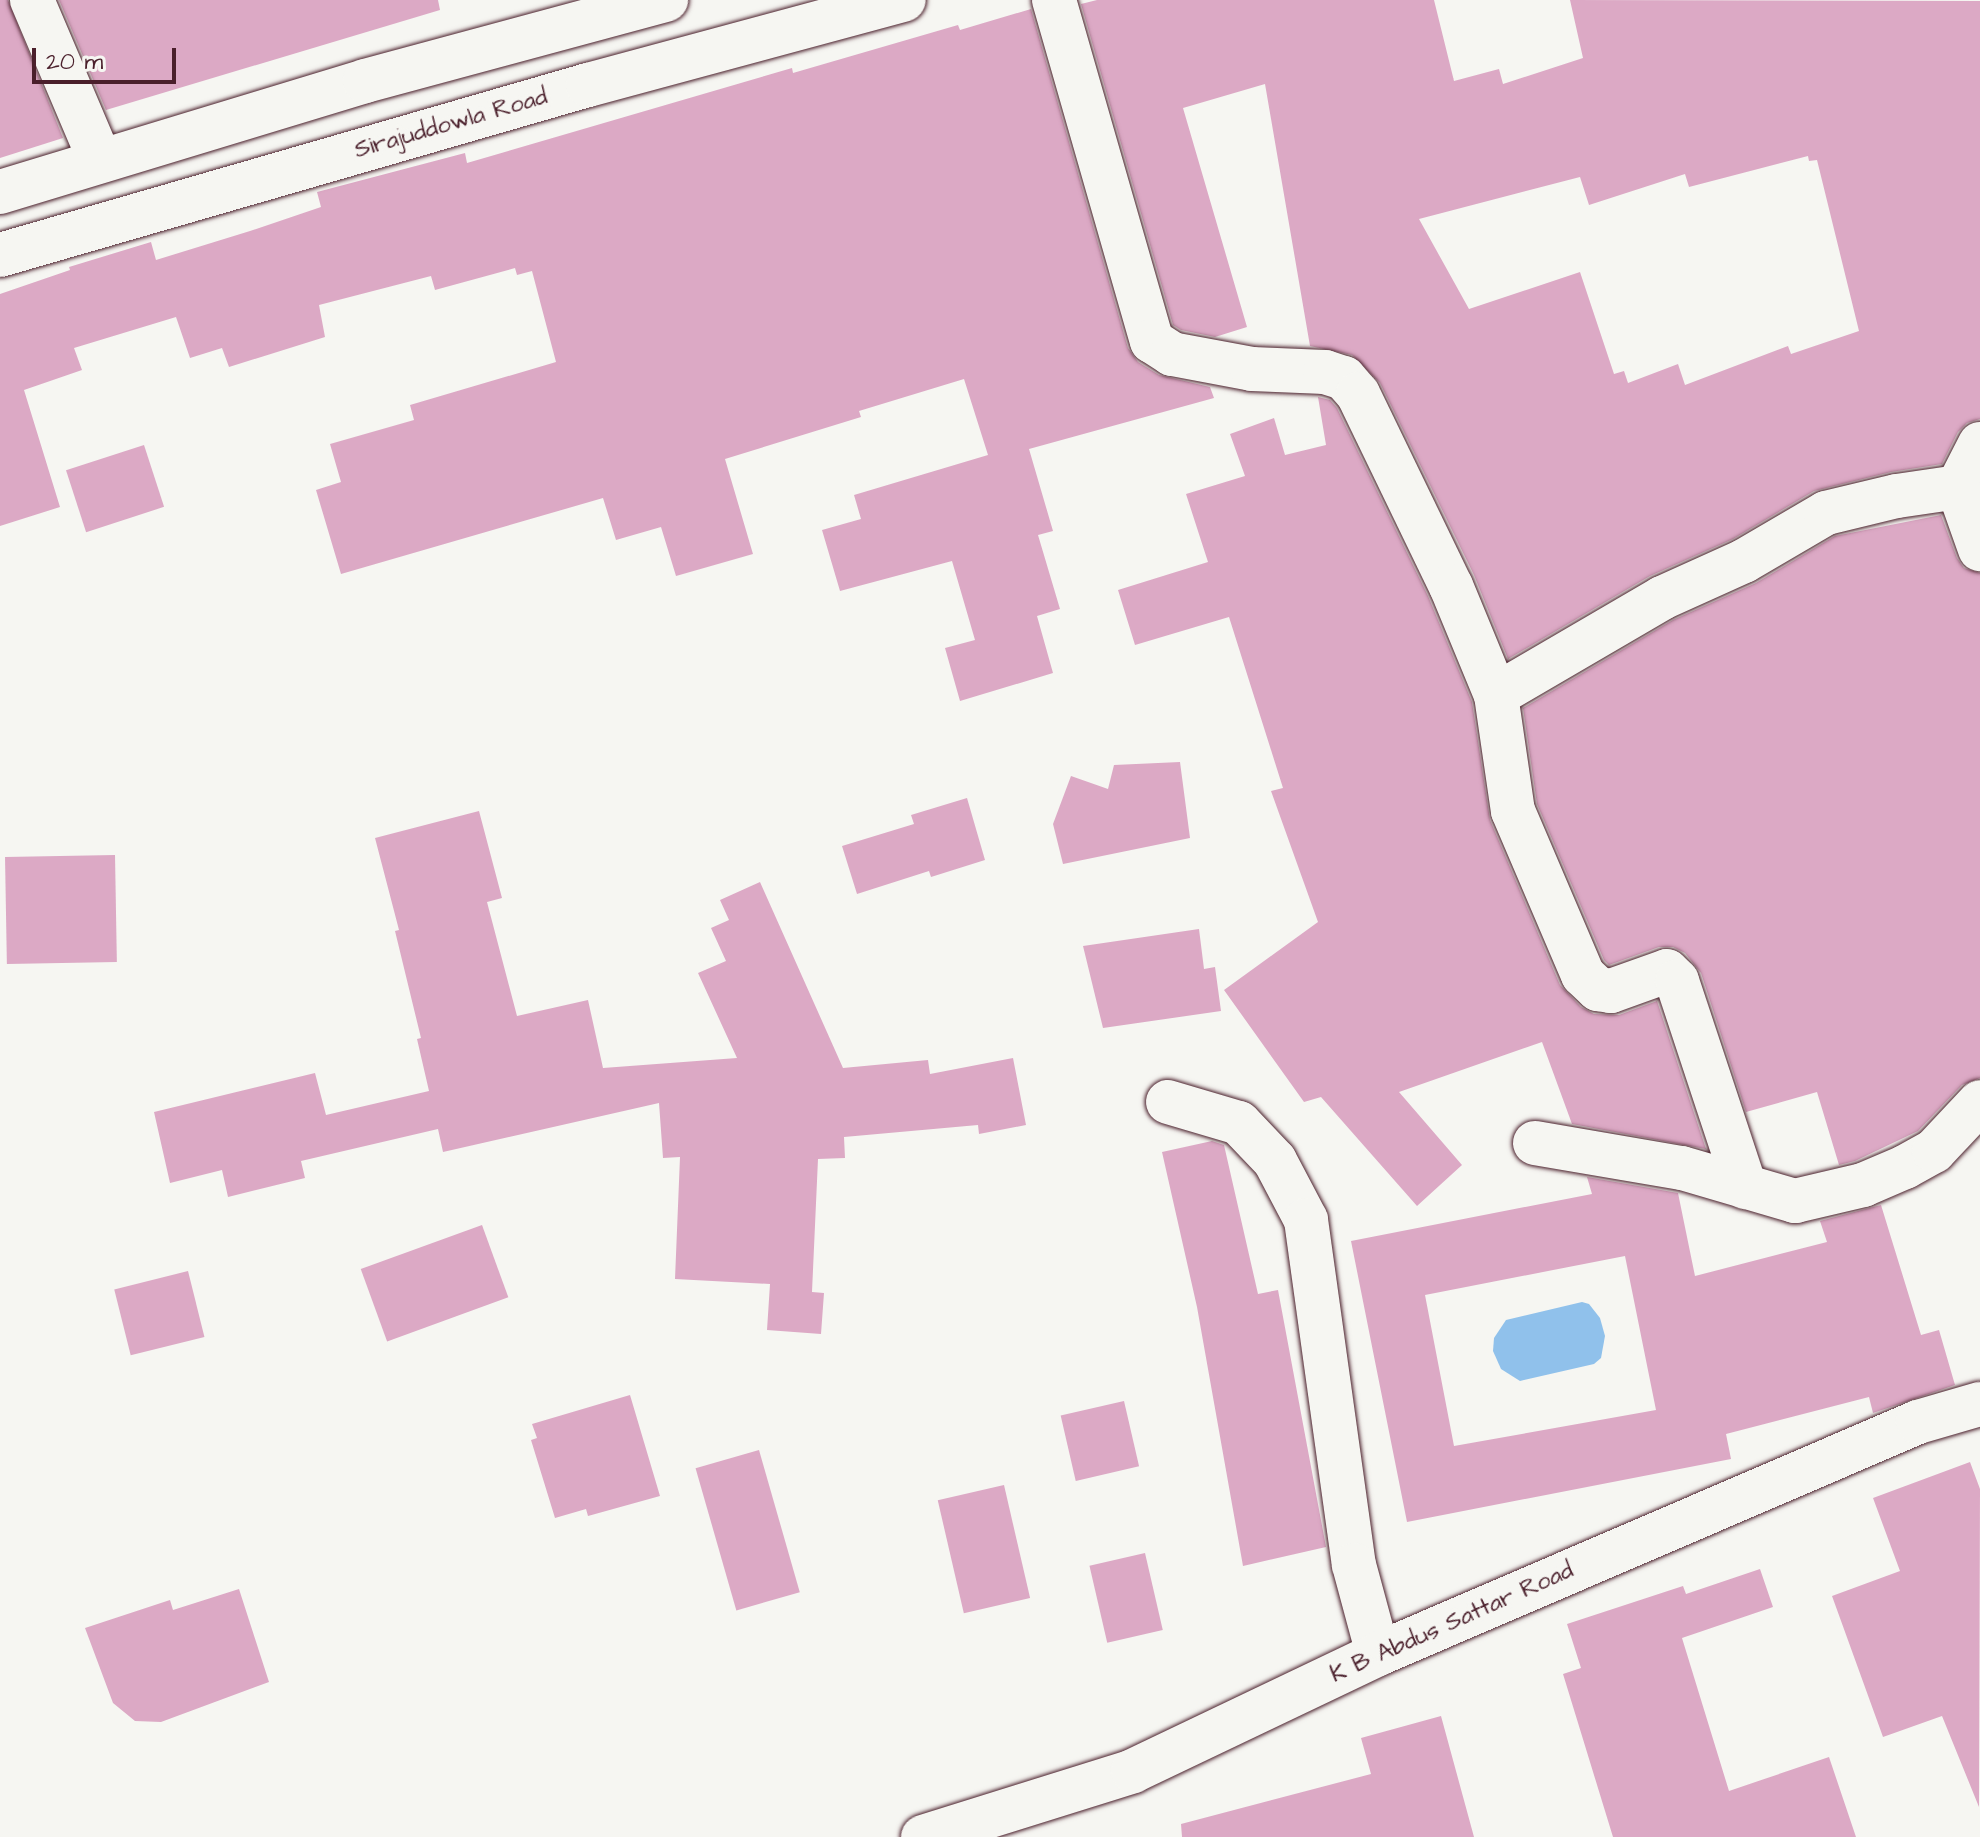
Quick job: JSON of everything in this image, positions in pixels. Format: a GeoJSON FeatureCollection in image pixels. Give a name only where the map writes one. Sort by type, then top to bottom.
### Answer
{"type":"FeatureCollection","features":[{"type":"Feature","properties":{"kind":"street"},"geometry":{"type":"LineString","coordinates":[[32,0],[100,160]]}},
{"type":"Feature","properties":{"kind":"street"},"geometry":{"type":"LineString","coordinates":[[0,192],[365,81],[666,0]]}},
{"type":"Feature","properties":{"kind":"street","name":"Sirajuddowla Road"},"geometry":{"type":"LineString","coordinates":[[0,255],[573,89],[904,0]]}},
{"type":"Feature","properties":{"kind":"street"},"geometry":{"type":"LineString","coordinates":[[1054,0],[1152,341],[1172,354],[1252,369],[1325,372],[1344,378],[1358,394],[1451,586],[1496,695],[1513,811],[1583,975],[1598,989],[1611,991],[1667,971],[1677,981],[1745,1187]]}},
{"type":"Feature","properties":{"kind":"street"},"geometry":{"type":"LineString","coordinates":[[1980,444],[1958,487],[1980,549]]}},
{"type":"Feature","properties":{"kind":"street"},"geometry":{"type":"LineString","coordinates":[[1496,695],[1662,598],[1744,561],[1826,513],[1897,496],[1958,487]]}},
{"type":"Feature","properties":{"kind":"street"},"geometry":{"type":"LineString","coordinates":[[1168,1102],[1239,1123],[1275,1161],[1306,1220],[1354,1565],[1378,1654]]}},
{"type":"Feature","properties":{"kind":"street"},"geometry":{"type":"LineString","coordinates":[[1535,1143],[1682,1168],[1795,1201],[1863,1185],[1934,1151],[1980,1102]]}},
{"type":"Feature","properties":{"kind":"street","name":"K B Abdus Sattar Road"},"geometry":{"type":"LineString","coordinates":[[923,1837],[1133,1771],[1378,1654],[1918,1422],[1978,1409]]}},
{"type":"Feature","properties":{"kind":"water"},"geometry":{"type":"Polygon","coordinates":[[[1582,1302],[1589,1304],[1600,1318],[1605,1336],[1601,1358],[1594,1364],[1520,1381],[1501,1369],[1493,1351],[1494,1338],[1506,1320],[1582,1302]]]}},
{"type":"Feature","properties":{"kind":"building"},"geometry":{"type":"Polygon","coordinates":[[[0,0],[8,0],[63,138],[0,158],[0,0]]]}},
{"type":"Feature","properties":{"kind":"building"},"geometry":{"type":"Polygon","coordinates":[[[59,0],[438,0],[440,10],[106,110],[59,0]]]}},
{"type":"Feature","properties":{"kind":"building"},"geometry":{"type":"Polygon","coordinates":[[[1097,0],[1434,0],[1454,81],[1499,69],[1503,84],[1583,58],[1570,0],[1980,1],[1980,419],[1967,423],[1958,432],[1942,464],[1891,472],[1814,491],[1733,539],[1650,576],[1508,659],[1474,575],[1380,383],[1352,355],[1310,346],[1265,84],[1183,108],[1247,327],[1215,337],[1181,330],[1173,325],[1081,4],[1097,0]],[[1808,156],[1689,187],[1685,174],[1589,205],[1580,177],[1419,219],[1469,309],[1580,272],[1614,374],[1624,371],[1628,383],[1678,364],[1685,385],[1788,346],[1791,354],[1859,331],[1817,160],[1809,161],[1808,156]]]}},
{"type":"Feature","properties":{"kind":"building"},"geometry":{"type":"Polygon","coordinates":[[[1031,9],[1128,348],[1138,362],[1159,375],[1210,387],[1214,398],[1029,449],[1053,531],[1038,535],[1060,609],[1037,616],[1053,673],[960,701],[945,648],[975,640],[952,561],[840,591],[822,530],[861,519],[854,495],[988,455],[964,379],[859,411],[861,417],[725,459],[753,554],[676,576],[661,527],[616,540],[603,498],[341,574],[316,490],[341,482],[330,444],[414,420],[410,405],[556,362],[532,271],[517,275],[515,268],[435,290],[431,276],[319,305],[325,337],[229,367],[222,348],[190,358],[176,317],[74,348],[82,370],[24,390],[60,507],[0,526],[0,294],[70,270],[69,267],[151,242],[156,260],[250,231],[321,207],[317,192],[465,153],[467,163],[792,68],[793,73],[958,25],[960,30],[1031,9]]]}},
{"type":"Feature","properties":{"kind":"building"},"geometry":{"type":"Polygon","coordinates":[[[1318,397],[1330,400],[1337,408],[1428,596],[1472,702],[1490,820],[1560,985],[1581,1007],[1594,1014],[1619,1015],[1657,1001],[1706,1149],[1572,1124],[1542,1042],[1399,1092],[1462,1165],[1417,1206],[1321,1097],[1304,1102],[1224,990],[1318,922],[1271,791],[1283,788],[1229,617],[1135,645],[1118,590],[1208,562],[1186,494],[1245,476],[1230,434],[1274,418],[1285,455],[1326,445],[1318,397]]]}},
{"type":"Feature","properties":{"kind":"building"},"geometry":{"type":"Polygon","coordinates":[[[144,445],[164,507],[86,532],[66,470],[144,445]]]}},
{"type":"Feature","properties":{"kind":"building"},"geometry":{"type":"Polygon","coordinates":[[[1941,515],[1957,558],[1964,568],[1980,573],[1980,1078],[1962,1085],[1918,1131],[1855,1161],[1839,1165],[1817,1092],[1746,1112],[1701,973],[1685,953],[1673,947],[1659,947],[1609,965],[1604,960],[1537,804],[1523,708],[1673,620],[1756,583],[1835,536],[1941,515]]]}},
{"type":"Feature","properties":{"kind":"building"},"geometry":{"type":"Polygon","coordinates":[[[1180,762],[1190,838],[1063,864],[1053,824],[1071,776],[1108,789],[1114,765],[1180,762]]]}},
{"type":"Feature","properties":{"kind":"building"},"geometry":{"type":"Polygon","coordinates":[[[967,798],[985,860],[931,877],[929,871],[857,894],[842,846],[914,824],[911,815],[967,798]]]}},
{"type":"Feature","properties":{"kind":"building"},"geometry":{"type":"Polygon","coordinates":[[[479,811],[502,898],[487,902],[517,1016],[588,1000],[603,1068],[737,1058],[698,973],[726,961],[711,928],[729,920],[720,900],[760,882],[843,1068],[928,1060],[930,1074],[1013,1058],[1026,1125],[979,1134],[978,1125],[844,1137],[845,1158],[818,1159],[812,1292],[824,1293],[821,1334],[767,1330],[770,1284],[675,1279],[680,1157],[663,1158],[659,1103],[443,1152],[438,1129],[301,1161],[305,1178],[228,1197],[222,1170],[170,1183],[154,1112],[315,1073],[326,1115],[429,1091],[417,1039],[421,1038],[395,931],[399,930],[375,838],[479,811]]]}},
{"type":"Feature","properties":{"kind":"building"},"geometry":{"type":"Polygon","coordinates":[[[115,855],[117,962],[7,964],[5,857],[115,855]]]}},
{"type":"Feature","properties":{"kind":"building"},"geometry":{"type":"Polygon","coordinates":[[[1199,929],[1204,969],[1215,967],[1221,1011],[1103,1028],[1083,946],[1199,929]]]}},
{"type":"Feature","properties":{"kind":"building"},"geometry":{"type":"Polygon","coordinates":[[[1212,1141],[1224,1145],[1258,1294],[1278,1290],[1326,1547],[1243,1566],[1197,1307],[1162,1152],[1212,1141]]]}},
{"type":"Feature","properties":{"kind":"building"},"geometry":{"type":"Polygon","coordinates":[[[1587,1177],[1678,1193],[1695,1276],[1827,1242],[1820,1221],[1881,1205],[1921,1335],[1939,1330],[1955,1385],[1873,1413],[1869,1397],[1726,1434],[1731,1459],[1407,1522],[1351,1241],[1592,1194],[1587,1177]],[[1625,1256],[1425,1295],[1454,1446],[1656,1410],[1625,1256]]]}},
{"type":"Feature","properties":{"kind":"building"},"geometry":{"type":"Polygon","coordinates":[[[482,1225],[508,1297],[387,1341],[361,1269],[482,1225]]]}},
{"type":"Feature","properties":{"kind":"building"},"geometry":{"type":"Polygon","coordinates":[[[188,1271],[204,1337],[131,1355],[114,1289],[188,1271]]]}},
{"type":"Feature","properties":{"kind":"building"},"geometry":{"type":"Polygon","coordinates":[[[630,1395],[660,1496],[588,1516],[586,1509],[555,1518],[531,1440],[537,1438],[532,1424],[630,1395]]]}},
{"type":"Feature","properties":{"kind":"building"},"geometry":{"type":"Polygon","coordinates":[[[1124,1401],[1139,1466],[1076,1481],[1061,1416],[1124,1401]]]}},
{"type":"Feature","properties":{"kind":"building"},"geometry":{"type":"Polygon","coordinates":[[[759,1450],[800,1592],[736,1610],[696,1468],[759,1450]]]}},
{"type":"Feature","properties":{"kind":"building"},"geometry":{"type":"Polygon","coordinates":[[[1970,1462],[1980,1489],[1979,1807],[1942,1716],[1883,1737],[1832,1596],[1900,1571],[1873,1498],[1970,1462]]]}},
{"type":"Feature","properties":{"kind":"building"},"geometry":{"type":"Polygon","coordinates":[[[1004,1485],[1030,1598],[964,1613],[938,1500],[1004,1485]]]}},
{"type":"Feature","properties":{"kind":"building"},"geometry":{"type":"Polygon","coordinates":[[[1145,1553],[1163,1630],[1107,1643],[1089,1566],[1145,1553]]]}},
{"type":"Feature","properties":{"kind":"building"},"geometry":{"type":"Polygon","coordinates":[[[1760,1569],[1773,1607],[1682,1638],[1729,1791],[1829,1757],[1856,1837],[1613,1837],[1563,1674],[1581,1668],[1567,1624],[1683,1586],[1686,1594],[1760,1569]]]}},
{"type":"Feature","properties":{"kind":"building"},"geometry":{"type":"Polygon","coordinates":[[[239,1589],[269,1682],[161,1722],[135,1721],[113,1703],[85,1628],[170,1600],[173,1610],[239,1589]]]}},
{"type":"Feature","properties":{"kind":"building"},"geometry":{"type":"Polygon","coordinates":[[[1441,1716],[1474,1837],[1182,1837],[1181,1824],[1371,1774],[1361,1738],[1441,1716]]]}}]}
